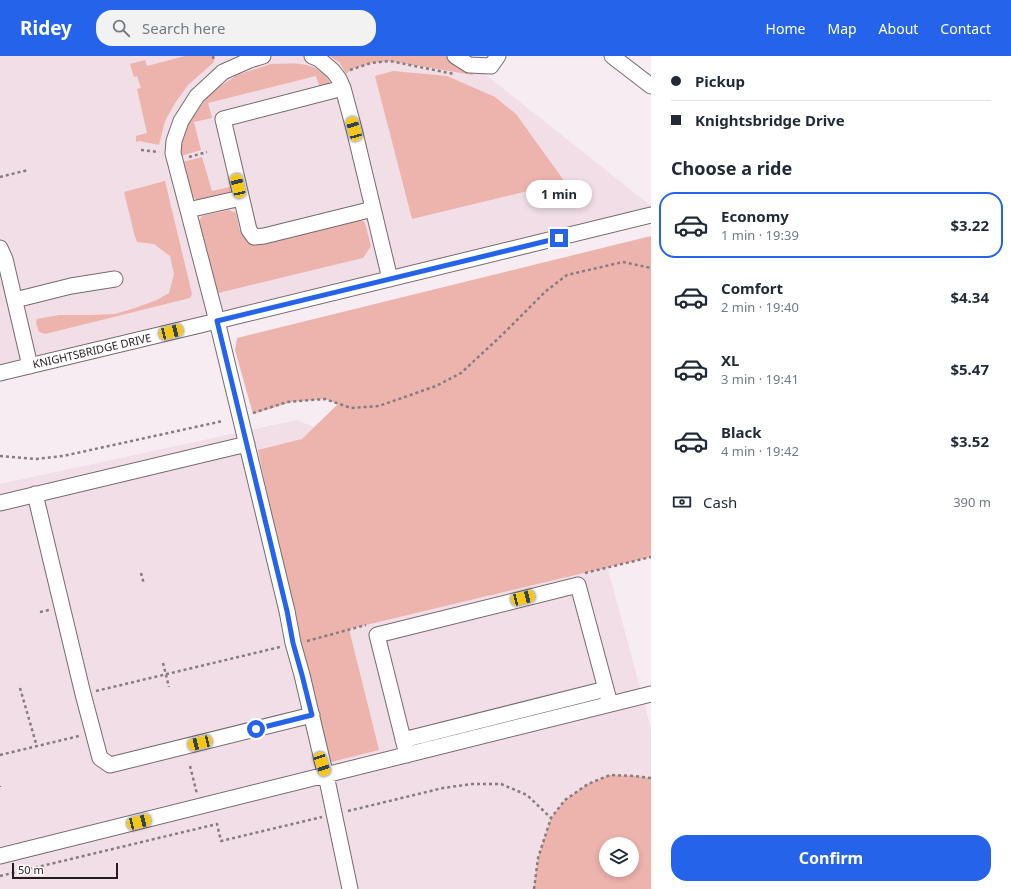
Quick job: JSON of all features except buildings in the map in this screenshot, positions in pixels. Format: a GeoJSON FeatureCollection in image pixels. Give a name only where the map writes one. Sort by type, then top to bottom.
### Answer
{"type":"FeatureCollection","features":[{"type":"Feature","properties":{"kind":"street"},"geometry":{"type":"LineString","coordinates":[[263,56],[223,72],[197,96],[180,121],[174,141],[173,153],[217,321],[247,444],[287,611],[293,643],[312,715],[350,889]]}},
{"type":"Feature","properties":{"kind":"street"},"geometry":{"type":"LineString","coordinates":[[312,56],[319,59],[333,71],[341,84],[354,129],[390,279]]}},
{"type":"Feature","properties":{"kind":"street"},"geometry":{"type":"LineString","coordinates":[[455,56],[469,65],[491,66],[498,56]]}},
{"type":"Feature","properties":{"kind":"street"},"geometry":{"type":"LineString","coordinates":[[612,56],[651,86]]}},
{"type":"Feature","properties":{"kind":"street"},"geometry":{"type":"LineString","coordinates":[[341,84],[223,119],[249,230],[254,237],[264,236],[373,209]]}},
{"type":"Feature","properties":{"kind":"street"},"geometry":{"type":"LineString","coordinates":[[188,210],[241,198]]}},
{"type":"Feature","properties":{"kind":"street","name":"KNIGHTSBRIDGE DRIVE"},"geometry":{"type":"LineString","coordinates":[[0,373],[651,215]]}},
{"type":"Feature","properties":{"kind":"street"},"geometry":{"type":"LineString","coordinates":[[0,248],[5,259],[30,366]]}},
{"type":"Feature","properties":{"kind":"street"},"geometry":{"type":"LineString","coordinates":[[15,300],[71,286],[115,278]]}},
{"type":"Feature","properties":{"kind":"street"},"geometry":{"type":"LineString","coordinates":[[0,503],[247,444]]}},
{"type":"Feature","properties":{"kind":"street"},"geometry":{"type":"LineString","coordinates":[[35,494],[100,758],[110,765],[312,715]]}},
{"type":"Feature","properties":{"kind":"street"},"geometry":{"type":"LineString","coordinates":[[407,755],[377,636],[578,584],[610,704]]}},
{"type":"Feature","properties":{"kind":"street"},"geometry":{"type":"LineString","coordinates":[[403,740],[606,689]]}},
{"type":"Feature","properties":{"kind":"street"},"geometry":{"type":"LineString","coordinates":[[0,856],[651,694]]}},
{"type":"Feature","properties":{"kind":"path"},"geometry":{"type":"LineString","coordinates":[[341,84],[352,69],[371,63],[390,61],[458,74]]}},
{"type":"Feature","properties":{"kind":"path"},"geometry":{"type":"LineString","coordinates":[[141,150],[162,152]]}},
{"type":"Feature","properties":{"kind":"path"},"geometry":{"type":"LineString","coordinates":[[184,158],[207,152]]}},
{"type":"Feature","properties":{"kind":"path"},"geometry":{"type":"LineString","coordinates":[[0,177],[28,170]]}},
{"type":"Feature","properties":{"kind":"path"},"geometry":{"type":"LineString","coordinates":[[252,414],[287,402],[325,400],[351,408],[379,406],[436,386],[461,373],[546,291],[567,275],[623,262],[651,268]]}},
{"type":"Feature","properties":{"kind":"path"},"geometry":{"type":"LineString","coordinates":[[0,456],[36,459],[63,456],[223,421]]}},
{"type":"Feature","properties":{"kind":"path"},"geometry":{"type":"LineString","coordinates":[[141,574],[144,584]]}},
{"type":"Feature","properties":{"kind":"path"},"geometry":{"type":"LineString","coordinates":[[92,692],[283,647]]}},
{"type":"Feature","properties":{"kind":"path"},"geometry":{"type":"LineString","coordinates":[[163,663],[169,687]]}},
{"type":"Feature","properties":{"kind":"path"},"geometry":{"type":"LineString","coordinates":[[20,688],[36,747]]}},
{"type":"Feature","properties":{"kind":"path"},"geometry":{"type":"LineString","coordinates":[[0,755],[93,732]]}},
{"type":"Feature","properties":{"kind":"path"},"geometry":{"type":"LineString","coordinates":[[190,766],[199,798]]}},
{"type":"Feature","properties":{"kind":"path"},"geometry":{"type":"LineString","coordinates":[[534,889],[538,858],[551,818],[565,800],[588,784],[610,775],[651,778]]}},
{"type":"Feature","properties":{"kind":"path"},"geometry":{"type":"LineString","coordinates":[[0,876],[217,824],[221,841],[443,788],[472,784],[501,784],[527,795],[551,818]]}},
{"type":"Feature","properties":{"kind":"path"},"geometry":{"type":"LineString","coordinates":[[205,822],[206,827]]}},
{"type":"Feature","properties":{"kind":"shaded area"},"geometry":{"type":"Polygon","coordinates":[[[0,56],[455,56],[481,71],[651,206],[651,215],[0,373],[0,56]]]}},
{"type":"Feature","properties":{"kind":"shaded area"},"geometry":{"type":"Polygon","coordinates":[[[185,56],[213,56],[214,62],[188,85],[175,103],[165,121],[159,145],[139,141],[136,142],[136,136],[147,133],[137,89],[141,88],[137,76],[134,77],[130,64],[145,60],[147,66],[185,56]]]}},
{"type":"Feature","properties":{"kind":"shaded area"},"geometry":{"type":"Polygon","coordinates":[[[330,56],[455,56],[469,65],[473,75],[390,61],[371,63],[352,69],[346,74],[340,63],[330,56]]]}},
{"type":"Feature","properties":{"kind":"shaded area"},"geometry":{"type":"Polygon","coordinates":[[[292,63],[312,67],[324,74],[329,80],[330,85],[320,89],[316,76],[208,103],[212,118],[194,122],[201,150],[181,156],[180,146],[184,130],[209,94],[237,75],[271,64],[292,63]]]}},
{"type":"Feature","properties":{"kind":"shaded area"},"geometry":{"type":"Polygon","coordinates":[[[393,71],[447,76],[495,97],[516,114],[565,182],[412,219],[375,76],[393,71]]]}},
{"type":"Feature","properties":{"kind":"shaded area"},"geometry":{"type":"Polygon","coordinates":[[[202,157],[212,191],[230,187],[231,193],[198,201],[191,195],[182,162],[202,157]]]}},
{"type":"Feature","properties":{"kind":"shaded area"},"geometry":{"type":"Polygon","coordinates":[[[165,181],[192,294],[190,298],[45,334],[39,332],[36,323],[37,319],[59,315],[115,314],[157,300],[169,293],[174,274],[170,256],[154,244],[137,242],[124,192],[165,181]]]}},
{"type":"Feature","properties":{"kind":"shaded area"},"geometry":{"type":"Polygon","coordinates":[[[229,210],[236,213],[239,228],[246,239],[255,243],[360,219],[365,223],[371,246],[363,258],[218,293],[213,287],[197,225],[202,216],[229,210]]]}},
{"type":"Feature","properties":{"kind":"shaded area"},"geometry":{"type":"Polygon","coordinates":[[[651,236],[651,557],[349,629],[379,750],[323,764],[299,641],[258,450],[302,439],[338,404],[325,399],[291,402],[253,414],[235,350],[237,338],[651,236]]]}},
{"type":"Feature","properties":{"kind":"shaded area"},"geometry":{"type":"Polygon","coordinates":[[[297,420],[603,551],[651,728],[651,889],[0,889],[0,484],[297,420]]]}},
{"type":"Feature","properties":{"kind":"shaded area"},"geometry":{"type":"Polygon","coordinates":[[[610,775],[651,778],[651,889],[534,889],[538,858],[551,818],[565,800],[588,784],[610,775]]]}},
{"type":"Feature","properties":{"kind":"route"},"geometry":{"type":"LineString","coordinates":[[256,729],[312,715],[293,643],[287,611],[217,321],[559,238]]}}]}
